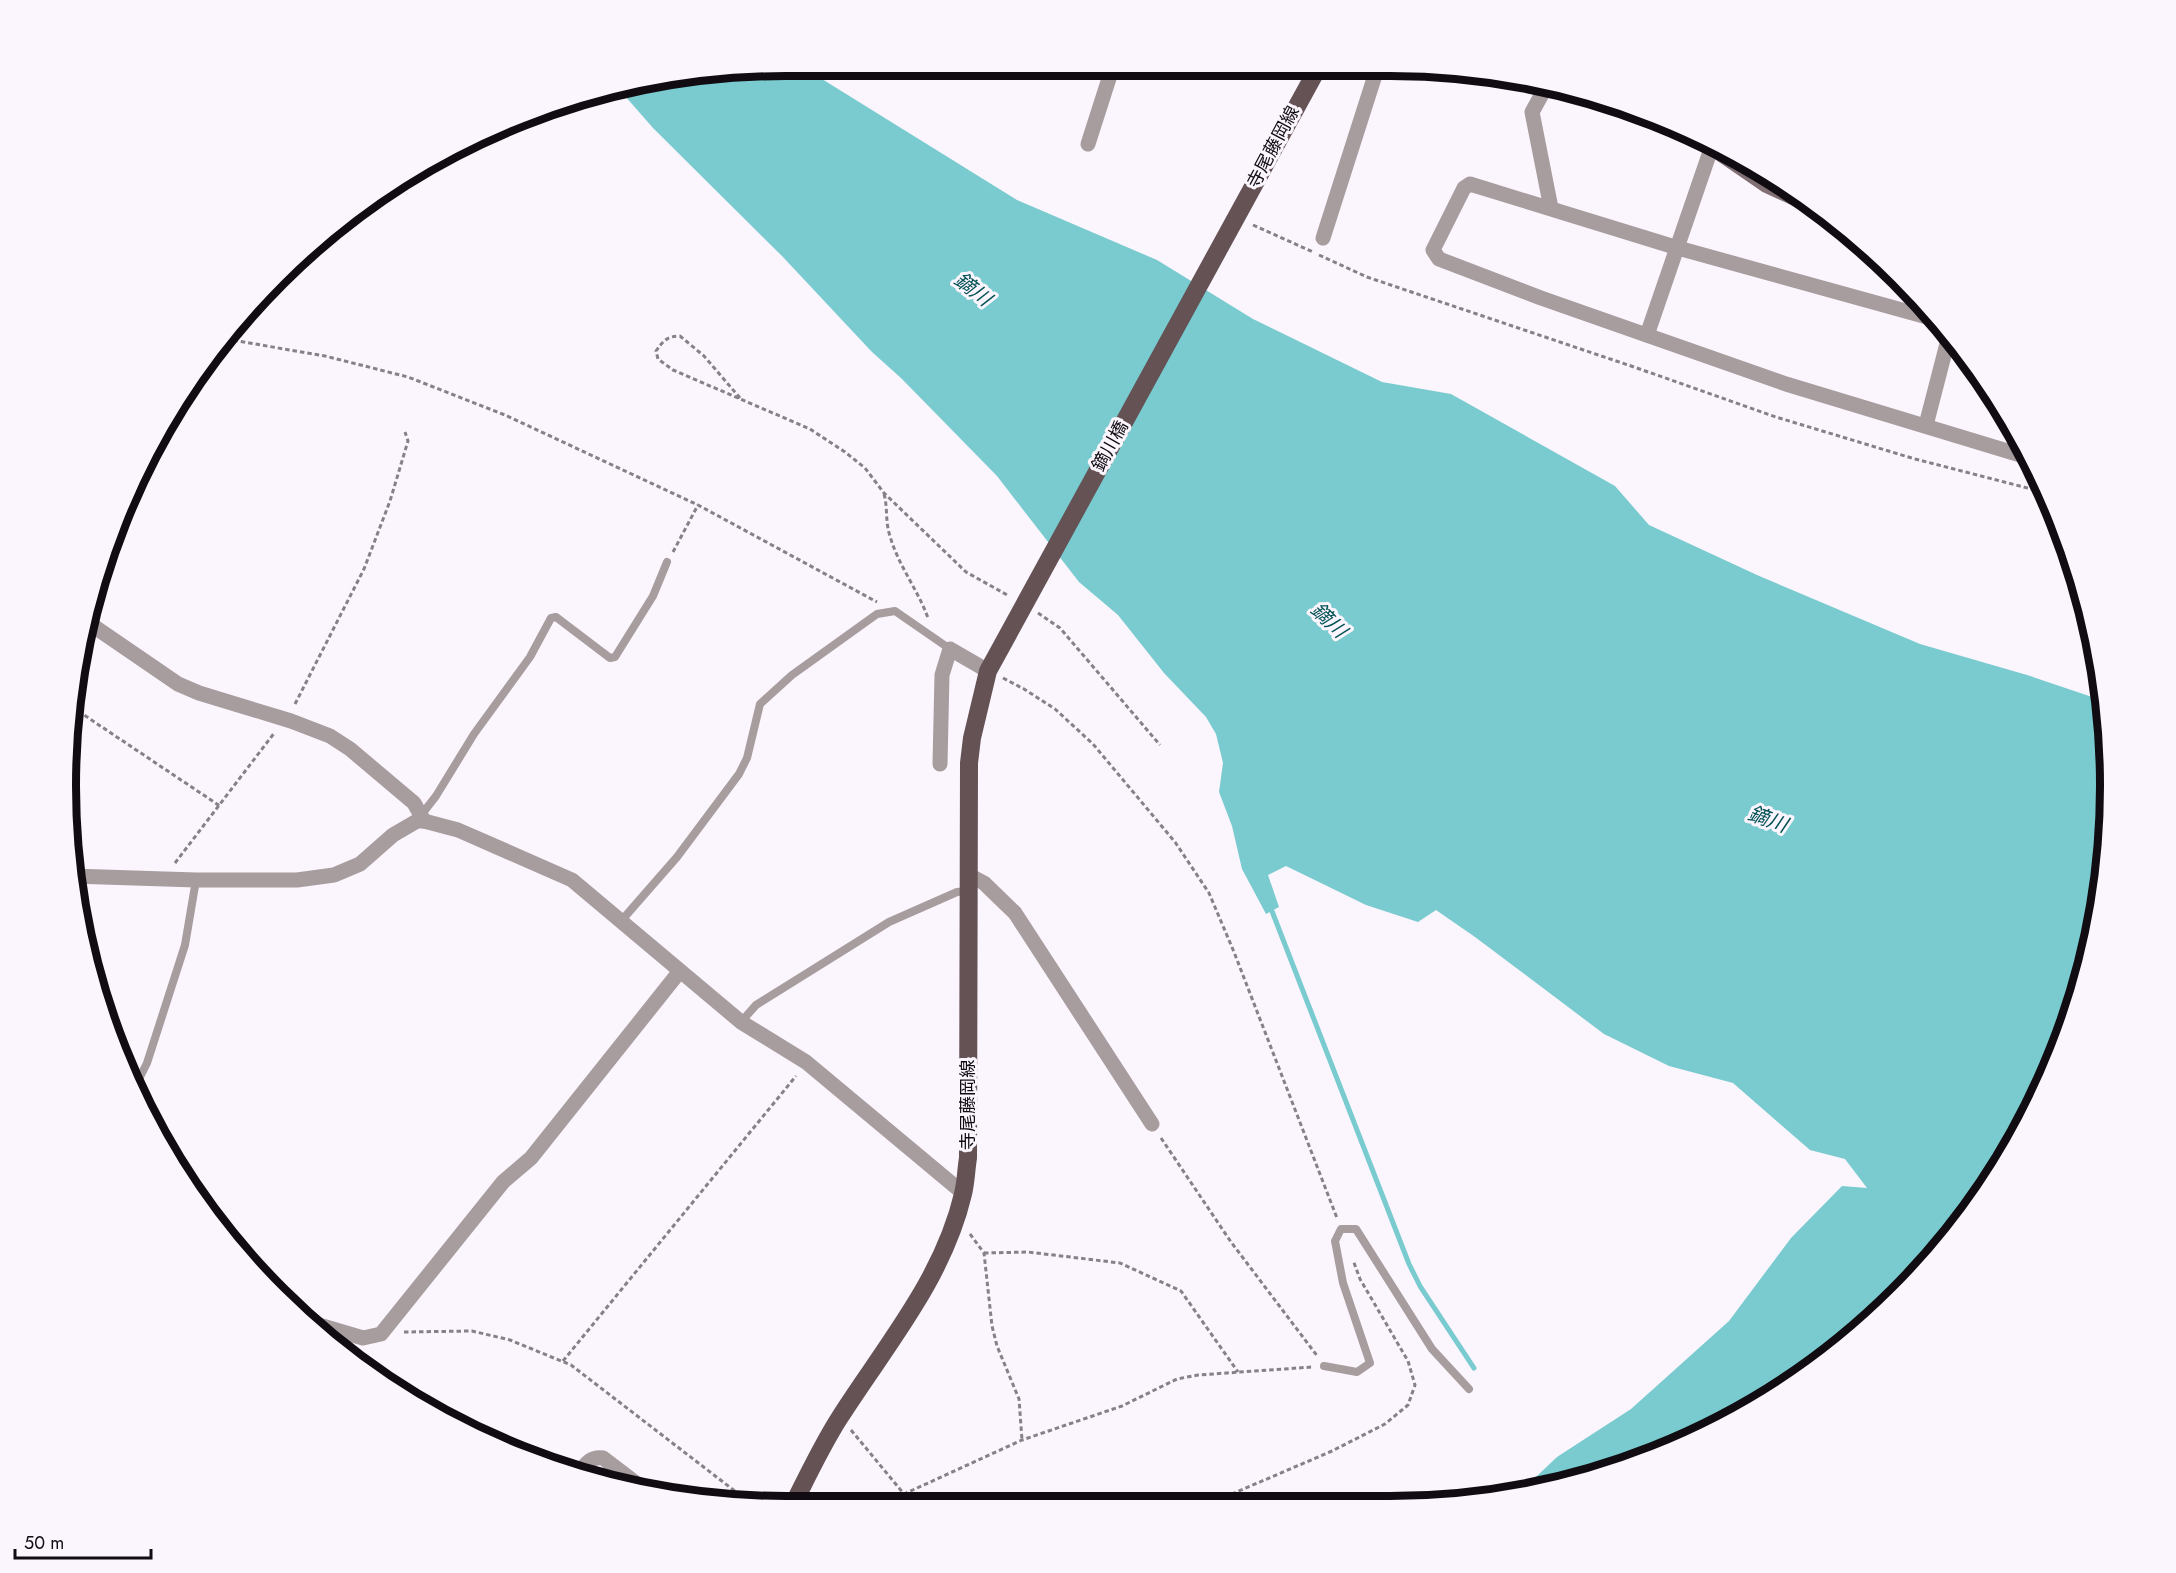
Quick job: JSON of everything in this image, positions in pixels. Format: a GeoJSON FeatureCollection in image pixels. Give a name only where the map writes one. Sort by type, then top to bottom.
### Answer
{"type":"FeatureCollection","features":[{"type":"Feature","properties":{"kind":"main road","name":"寺尾藤岡線"},"geometry":{"type":"LineString","coordinates":[[1232,223],[1313,76]]}},
{"type":"Feature","properties":{"kind":"main road","name":"鏑川橋"},"geometry":{"type":"LineString","coordinates":[[990,667],[1232,223]]}},
{"type":"Feature","properties":{"kind":"main road","name":"寺尾藤岡線"},"geometry":{"type":"LineString","coordinates":[[798,1496],[840,1417],[902,1326],[931,1277],[948,1241],[963,1193],[968,1158],[970,755],[976,715],[990,667]]}},
{"type":"Feature","properties":{"kind":"street"},"geometry":{"type":"LineString","coordinates":[[1088,144],[1110,76]]}},
{"type":"Feature","properties":{"kind":"street"},"geometry":{"type":"LineString","coordinates":[[1323,238],[1375,76]]}},
{"type":"Feature","properties":{"kind":"street"},"geometry":{"type":"LineString","coordinates":[[1542,93],[1532,112],[1551,208]]}},
{"type":"Feature","properties":{"kind":"street"},"geometry":{"type":"LineString","coordinates":[[1647,335],[1678,248],[1704,150]]}},
{"type":"Feature","properties":{"kind":"street"},"geometry":{"type":"LineString","coordinates":[[1920,315],[1678,248],[1470,184],[1464,188],[1433,250],[1438,259],[1541,298],[1786,384],[2016,453]]}},
{"type":"Feature","properties":{"kind":"street"},"geometry":{"type":"LineString","coordinates":[[1926,425],[1946,345]]}},
{"type":"Feature","properties":{"kind":"street"},"geometry":{"type":"LineString","coordinates":[[95,627],[178,684],[199,693],[286,719],[330,736],[350,749],[414,802],[423,817],[572,880],[741,1022],[806,1062],[963,1193]]}},
{"type":"Feature","properties":{"kind":"street"},"geometry":{"type":"LineString","coordinates":[[940,764],[942,675],[950,649],[990,667]]}},
{"type":"Feature","properties":{"kind":"street"},"geometry":{"type":"LineString","coordinates":[[83,876],[297,880],[334,875],[360,864],[393,835],[423,817]]}},
{"type":"Feature","properties":{"kind":"street"},"geometry":{"type":"LineString","coordinates":[[969,883],[984,883],[1015,913],[1152,1124]]}},
{"type":"Feature","properties":{"kind":"street"},"geometry":{"type":"LineString","coordinates":[[327,1327],[363,1338],[376,1337],[387,1329],[503,1182],[531,1158],[680,971]]}},
{"type":"Feature","properties":{"kind":"street"},"geometry":{"type":"LineString","coordinates":[[584,1467],[590,1460],[597,1457],[603,1458],[630,1479]]}},
{"type":"Feature","properties":{"kind":"lane"},"geometry":{"type":"LineString","coordinates":[[423,817],[474,734],[530,657],[551,618],[556,616],[610,658],[615,657],[653,596],[668,562]]}},
{"type":"Feature","properties":{"kind":"lane"},"geometry":{"type":"LineString","coordinates":[[622,920],[677,857],[739,774],[747,758],[760,704],[792,675],[878,614],[887,611],[895,611],[950,649]]}},
{"type":"Feature","properties":{"kind":"lane"},"geometry":{"type":"LineString","coordinates":[[140,1078],[147,1063],[185,945],[196,880]]}},
{"type":"Feature","properties":{"kind":"lane"},"geometry":{"type":"LineString","coordinates":[[741,1022],[756,1005],[889,922],[957,892],[969,883]]}},
{"type":"Feature","properties":{"kind":"lane"},"geometry":{"type":"LineString","coordinates":[[1324,1366],[1357,1372],[1370,1363],[1343,1283],[1335,1241],[1341,1229],[1356,1229],[1432,1349],[1469,1389]]}},
{"type":"Feature","properties":{"kind":"path"},"geometry":{"type":"LineString","coordinates":[[1232,223],[1367,277],[1776,417],[1915,459],[2034,490]]}},
{"type":"Feature","properties":{"kind":"path"},"geometry":{"type":"LineString","coordinates":[[740,398],[704,356],[680,336],[672,336],[663,341],[656,351],[658,359],[673,369],[810,429],[845,452],[865,468],[884,493],[966,572],[1009,596]]}},
{"type":"Feature","properties":{"kind":"path"},"geometry":{"type":"LineString","coordinates":[[234,340],[326,357],[408,377],[505,415],[698,505],[862,594]]}},
{"type":"Feature","properties":{"kind":"path"},"geometry":{"type":"LineString","coordinates":[[162,878],[220,806],[294,707],[364,569],[408,441],[405,432]]}},
{"type":"Feature","properties":{"kind":"path"},"geometry":{"type":"LineString","coordinates":[[884,493],[887,506],[886,523],[890,539],[922,601],[929,621]]}},
{"type":"Feature","properties":{"kind":"path"},"geometry":{"type":"LineString","coordinates":[[668,562],[698,505]]}},
{"type":"Feature","properties":{"kind":"path"},"geometry":{"type":"LineString","coordinates":[[1030,608],[1060,628],[1160,746]]}},
{"type":"Feature","properties":{"kind":"path"},"geometry":{"type":"LineString","coordinates":[[990,667],[1055,710],[1093,744],[1175,842],[1209,893],[1341,1229]]}},
{"type":"Feature","properties":{"kind":"path"},"geometry":{"type":"LineString","coordinates":[[81,713],[220,806]]}},
{"type":"Feature","properties":{"kind":"path"},"geometry":{"type":"LineString","coordinates":[[563,1362],[806,1062]]}},
{"type":"Feature","properties":{"kind":"path"},"geometry":{"type":"LineString","coordinates":[[1152,1124],[1231,1242],[1324,1366]]}},
{"type":"Feature","properties":{"kind":"path"},"geometry":{"type":"LineString","coordinates":[[955,1221],[971,1235],[984,1253],[992,1326],[1019,1399],[1022,1440]]}},
{"type":"Feature","properties":{"kind":"path"},"geometry":{"type":"LineString","coordinates":[[984,1253],[1028,1252],[1120,1263],[1181,1291],[1238,1372]]}},
{"type":"Feature","properties":{"kind":"path"},"geometry":{"type":"LineString","coordinates":[[1227,1496],[1332,1451],[1385,1424],[1408,1405],[1415,1385],[1408,1361],[1360,1279],[1353,1259]]}},
{"type":"Feature","properties":{"kind":"path"},"geometry":{"type":"LineString","coordinates":[[387,1329],[399,1332],[472,1331],[510,1340],[571,1365],[740,1495]]}},
{"type":"Feature","properties":{"kind":"path"},"geometry":{"type":"LineString","coordinates":[[840,1417],[904,1494],[1022,1440],[1122,1406],[1177,1379],[1324,1366]]}},
{"type":"Feature","properties":{"kind":"water","name":"鏑川"},"geometry":{"type":"Polygon","coordinates":[[[817,76],[1017,200],[1157,260],[1253,319],[1382,382],[1451,394],[1615,486],[1649,525],[1757,575],[1920,644],[2027,675],[2093,697],[2100,786],[2098,833],[2086,925],[2062,1015],[2026,1101],[1980,1181],[1953,1219],[1892,1289],[1822,1350],[1784,1377],[1704,1423],[1618,1459],[1530,1482],[1557,1457],[1631,1409],[1729,1321],[1791,1238],[1842,1186],[1867,1188],[1845,1159],[1810,1150],[1733,1083],[1669,1066],[1604,1034],[1436,910],[1418,922],[1366,905],[1286,866],[1268,875],[1279,907],[1266,914],[1242,869],[1232,826],[1219,792],[1223,763],[1216,734],[1206,717],[1164,673],[1118,615],[1079,582],[997,476],[653,128],[625,96],[648,90],[740,78],[817,76]]]}},
{"type":"Feature","properties":{"kind":"waterway"},"geometry":{"type":"LineString","coordinates":[[1270,906],[1409,1264],[1420,1286],[1474,1368]]}}]}
